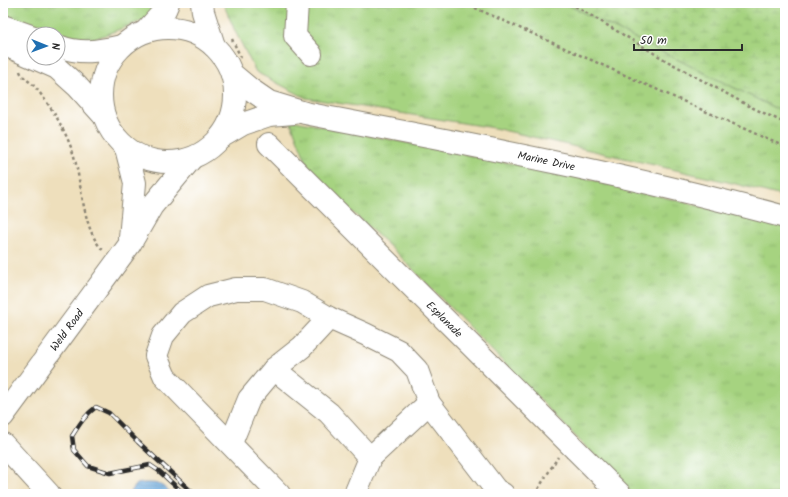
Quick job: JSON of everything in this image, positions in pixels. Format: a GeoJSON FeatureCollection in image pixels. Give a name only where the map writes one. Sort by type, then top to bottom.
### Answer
{"type":"FeatureCollection","features":[{"type":"Feature","properties":{"kind":"street"},"geometry":{"type":"LineString","coordinates":[[146,31],[165,10],[168,3]]}},
{"type":"Feature","properties":{"kind":"street"},"geometry":{"type":"LineString","coordinates":[[202,3],[203,12],[214,46]]}},
{"type":"Feature","properties":{"kind":"street"},"geometry":{"type":"LineString","coordinates":[[297,3],[295,36],[311,54]]}},
{"type":"Feature","properties":{"kind":"street"},"geometry":{"type":"LineString","coordinates":[[3,26],[26,34]]}},
{"type":"Feature","properties":{"kind":"street"},"geometry":{"type":"LineString","coordinates":[[159,28],[178,28],[202,37],[214,46],[224,58],[232,74],[236,96],[229,124],[221,137],[207,150],[191,159],[178,162],[157,162],[140,157],[126,148],[110,130],[104,116],[101,98],[101,89],[106,68],[115,53],[122,46],[132,38],[146,31],[159,28]]}},
{"type":"Feature","properties":{"kind":"street"},"geometry":{"type":"LineString","coordinates":[[3,44],[57,68],[77,86],[104,116]]}},
{"type":"Feature","properties":{"kind":"street"},"geometry":{"type":"LineString","coordinates":[[66,49],[92,52],[122,46]]}},
{"type":"Feature","properties":{"kind":"street","name":"Marine Drive"},"geometry":{"type":"LineString","coordinates":[[232,74],[269,102],[305,113],[558,163],[711,196],[785,217]]}},
{"type":"Feature","properties":{"kind":"street","name":"Marine Drive"},"geometry":{"type":"LineString","coordinates":[[221,137],[243,124],[269,115],[305,113]]}},
{"type":"Feature","properties":{"kind":"street","name":"Esplanade"},"geometry":{"type":"LineString","coordinates":[[269,144],[620,494]]}},
{"type":"Feature","properties":{"kind":"street"},"geometry":{"type":"LineString","coordinates":[[126,148],[135,184],[130,244]]}},
{"type":"Feature","properties":{"kind":"street","name":"Weld Road"},"geometry":{"type":"LineString","coordinates":[[3,416],[130,244],[152,206],[191,159]]}},
{"type":"Feature","properties":{"kind":"street"},"geometry":{"type":"LineString","coordinates":[[279,494],[165,377],[156,356],[163,336],[182,313],[208,296],[236,289],[265,289],[302,302],[329,318],[399,351],[417,370],[429,403],[497,493]]}},
{"type":"Feature","properties":{"kind":"street"},"geometry":{"type":"LineString","coordinates":[[231,444],[250,399],[274,369],[302,346],[329,318]]}},
{"type":"Feature","properties":{"kind":"street"},"geometry":{"type":"LineString","coordinates":[[274,369],[329,413],[370,458]]}},
{"type":"Feature","properties":{"kind":"street"},"geometry":{"type":"LineString","coordinates":[[355,494],[370,458],[429,403]]}},
{"type":"Feature","properties":{"kind":"street"},"geometry":{"type":"LineString","coordinates":[[3,444],[49,494]]}},
{"type":"Feature","properties":{"kind":"path"},"geometry":{"type":"LineString","coordinates":[[464,3],[785,148]]}},
{"type":"Feature","properties":{"kind":"path"},"geometry":{"type":"LineString","coordinates":[[570,3],[667,61],[749,106],[785,123]]}},
{"type":"Feature","properties":{"kind":"path"},"geometry":{"type":"LineString","coordinates":[[20,69],[21,74],[34,86],[63,129],[73,153],[80,179],[89,228],[102,250],[116,262]]}},
{"type":"Feature","properties":{"kind":"path"},"geometry":{"type":"LineString","coordinates":[[535,494],[567,442]]}},
{"type":"Feature","properties":{"kind":"green space"},"geometry":{"type":"Polygon","coordinates":[[[3,3],[159,3],[152,17],[94,39],[83,46],[66,40],[66,26],[28,26],[3,17],[3,3]]]}},
{"type":"Feature","properties":{"kind":"green space"},"geometry":{"type":"Polygon","coordinates":[[[223,3],[564,3],[785,113],[785,197],[732,183],[494,128],[306,98],[256,72],[235,31],[223,3]]]}},
{"type":"Feature","properties":{"kind":"green space"},"geometry":{"type":"Polygon","coordinates":[[[564,3],[785,3],[785,113],[564,3]]]}},
{"type":"Feature","properties":{"kind":"green space"},"geometry":{"type":"Polygon","coordinates":[[[290,120],[585,178],[785,227],[785,494],[633,494],[397,253],[311,174],[290,120]]]}},
{"type":"Feature","properties":{"kind":"water"},"geometry":{"type":"Polygon","coordinates":[[[137,484],[159,484],[171,494],[129,494],[137,484]]]}},
{"type":"Feature","properties":{"kind":"railway"},"geometry":{"type":"LineString","coordinates":[[184,494],[159,471],[150,465],[110,473],[88,466],[74,450],[72,436],[85,417],[96,407],[109,413],[194,494]]}}]}
